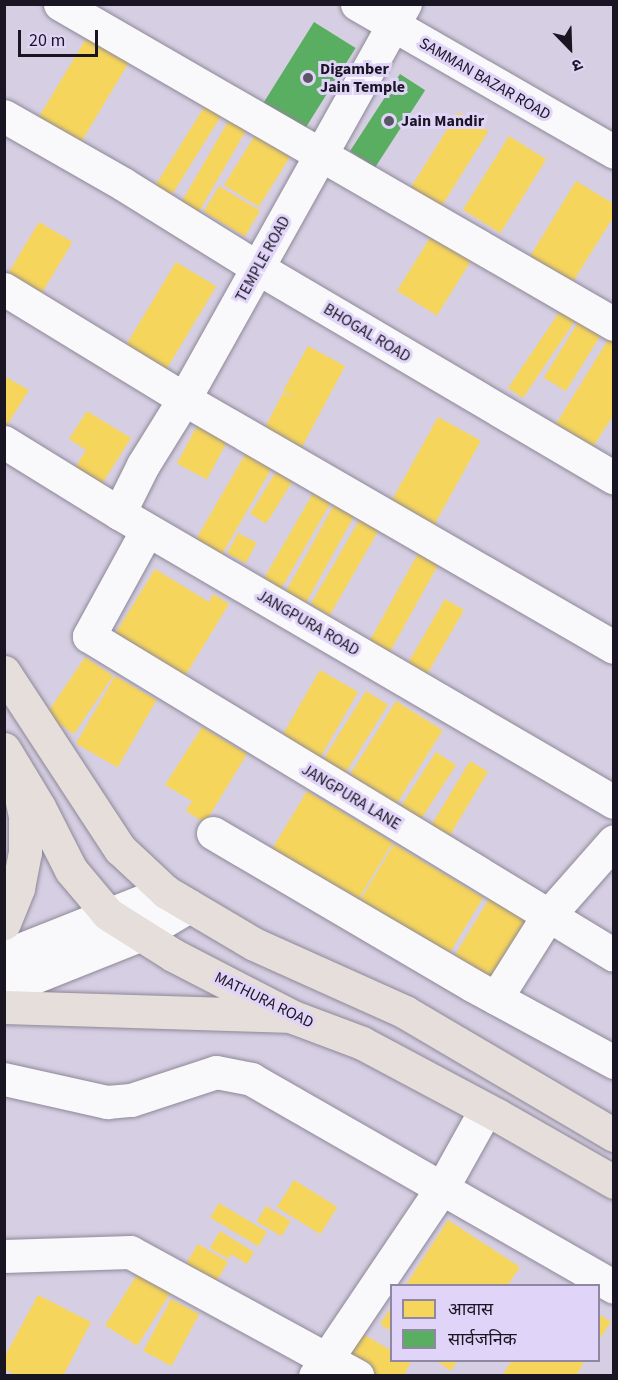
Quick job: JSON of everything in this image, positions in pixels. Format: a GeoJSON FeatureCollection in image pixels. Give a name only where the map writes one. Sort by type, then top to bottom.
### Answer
{"type":"FeatureCollection","features":[{"type":"Feature","properties":{"kind":"main road"},"geometry":{"type":"LineString","coordinates":[[4,672],[120,849],[178,899],[254,944],[405,1012],[614,1135]]}},
{"type":"Feature","properties":{"kind":"main road"},"geometry":{"type":"LineString","coordinates":[[4,923],[20,879],[26,834],[22,798],[8,756]]}},
{"type":"Feature","properties":{"kind":"main road","name":"MATHURA ROAD"},"geometry":{"type":"LineString","coordinates":[[8,756],[39,807],[71,870],[108,914],[173,955],[293,1017],[362,1043],[486,1109],[614,1182]]}},
{"type":"Feature","properties":{"kind":"main road"},"geometry":{"type":"LineString","coordinates":[[4,1007],[293,1017]]}},
{"type":"Feature","properties":{"kind":"street"},"geometry":{"type":"LineString","coordinates":[[60,4],[614,324]]}},
{"type":"Feature","properties":{"kind":"street","name":"SAMMAN BAZAR ROAD"},"geometry":{"type":"LineString","coordinates":[[357,4],[398,15],[614,152]]}},
{"type":"Feature","properties":{"kind":"street","name":"TEMPLE ROAD"},"geometry":{"type":"LineString","coordinates":[[119,513],[143,465],[184,399],[398,15]]}},
{"type":"Feature","properties":{"kind":"street","name":"BHOGAL ROAD"},"geometry":{"type":"LineString","coordinates":[[4,116],[123,184],[258,268],[614,478]]}},
{"type":"Feature","properties":{"kind":"street"},"geometry":{"type":"LineString","coordinates":[[4,289],[184,399],[614,646]]}},
{"type":"Feature","properties":{"kind":"street","name":"JANGPURA ROAD"},"geometry":{"type":"LineString","coordinates":[[4,442],[147,530],[614,802]]}},
{"type":"Feature","properties":{"kind":"street","name":"JANGPURA LANE"},"geometry":{"type":"LineString","coordinates":[[147,530],[89,636],[547,917],[614,955]]}},
{"type":"Feature","properties":{"kind":"street"},"geometry":{"type":"LineString","coordinates":[[213,833],[496,998],[614,1062]]}},
{"type":"Feature","properties":{"kind":"street"},"geometry":{"type":"LineString","coordinates":[[496,998],[547,917],[614,841]]}},
{"type":"Feature","properties":{"kind":"street"},"geometry":{"type":"LineString","coordinates":[[4,956],[108,914],[178,899]]}},
{"type":"Feature","properties":{"kind":"street"},"geometry":{"type":"LineString","coordinates":[[4,988],[140,935],[178,899]]}},
{"type":"Feature","properties":{"kind":"street"},"geometry":{"type":"LineString","coordinates":[[4,1079],[107,1102],[131,1100],[216,1072],[251,1079],[614,1287]]}},
{"type":"Feature","properties":{"kind":"street"},"geometry":{"type":"LineString","coordinates":[[320,1366],[442,1188],[486,1109]]}},
{"type":"Feature","properties":{"kind":"street"},"geometry":{"type":"LineString","coordinates":[[4,1256],[130,1252],[320,1366],[357,1376]]}},
{"type":"Feature","properties":{"kind":"building: आवास"},"geometry":{"type":"Polygon","coordinates":[[[90,32],[132,57],[79,145],[37,119],[90,32]]]}},
{"type":"Feature","properties":{"kind":"building: आवास"},"geometry":{"type":"Polygon","coordinates":[[[208,101],[224,111],[171,197],[154,187],[208,101]]]}},
{"type":"Feature","properties":{"kind":"building: आवास"},"geometry":{"type":"Polygon","coordinates":[[[458,112],[489,131],[438,212],[408,193],[458,112]]]}},
{"type":"Feature","properties":{"kind":"building: आवास"},"geometry":{"type":"Polygon","coordinates":[[[230,118],[247,128],[199,212],[182,202],[230,118]]]}},
{"type":"Feature","properties":{"kind":"building: आवास"},"geometry":{"type":"Polygon","coordinates":[[[259,129],[294,151],[259,207],[224,185],[259,129]]]}},
{"type":"Feature","properties":{"kind":"building: आवास"},"geometry":{"type":"Polygon","coordinates":[[[509,136],[546,159],[500,233],[463,210],[509,136]]]}},
{"type":"Feature","properties":{"kind":"building: आवास"},"geometry":{"type":"Polygon","coordinates":[[[576,181],[614,204],[614,216],[569,288],[526,263],[576,181]]]}},
{"type":"Feature","properties":{"kind":"building: आवास"},"geometry":{"type":"Polygon","coordinates":[[[219,186],[260,211],[245,236],[204,212],[219,186]]]}},
{"type":"Feature","properties":{"kind":"building: आवास"},"geometry":{"type":"Polygon","coordinates":[[[39,222],[72,242],[38,299],[5,279],[39,222]]]}},
{"type":"Feature","properties":{"kind":"building: आवास"},"geometry":{"type":"Polygon","coordinates":[[[433,233],[473,258],[437,316],[397,291],[433,233]]]}},
{"type":"Feature","properties":{"kind":"building: आवास"},"geometry":{"type":"Polygon","coordinates":[[[176,262],[216,286],[164,374],[123,349],[176,262]]]}},
{"type":"Feature","properties":{"kind":"building: आवास"},"geometry":{"type":"Polygon","coordinates":[[[564,305],[579,315],[523,398],[508,388],[564,305]]]}},
{"type":"Feature","properties":{"kind":"building: आवास"},"geometry":{"type":"Polygon","coordinates":[[[584,313],[606,327],[566,391],[544,377],[584,313]]]}},
{"type":"Feature","properties":{"kind":"building: आवास"},"geometry":{"type":"Polygon","coordinates":[[[614,330],[614,414],[593,447],[556,424],[614,330]]]}},
{"type":"Feature","properties":{"kind":"building: आवास"},"geometry":{"type":"Polygon","coordinates":[[[308,346],[345,366],[295,460],[258,441],[283,393],[296,398],[283,391],[308,346]]]}},
{"type":"Feature","properties":{"kind":"building: आवास"},"geometry":{"type":"Polygon","coordinates":[[[4,376],[29,390],[4,430],[4,376]]]}},
{"type":"Feature","properties":{"kind":"building: आवास"},"geometry":{"type":"Polygon","coordinates":[[[87,411],[131,438],[102,484],[75,468],[86,450],[69,439],[87,411]]]}},
{"type":"Feature","properties":{"kind":"building: आवास"},"geometry":{"type":"Polygon","coordinates":[[[438,417],[481,441],[430,532],[388,508],[438,417]]]}},
{"type":"Feature","properties":{"kind":"building: आवास"},"geometry":{"type":"Polygon","coordinates":[[[199,422],[229,438],[207,479],[177,463],[199,422]]]}},
{"type":"Feature","properties":{"kind":"building: आवास"},"geometry":{"type":"Polygon","coordinates":[[[247,451],[273,466],[221,556],[195,541],[247,451]]]}},
{"type":"Feature","properties":{"kind":"building: आवास"},"geometry":{"type":"Polygon","coordinates":[[[276,472],[292,482],[266,524],[250,514],[276,472]]]}},
{"type":"Feature","properties":{"kind":"building: आवास"},"geometry":{"type":"Polygon","coordinates":[[[315,490],[332,500],[280,590],[263,580],[315,490]]]}},
{"type":"Feature","properties":{"kind":"building: आवास"},"geometry":{"type":"Polygon","coordinates":[[[335,503],[355,514],[303,608],[283,597],[335,503]]]}},
{"type":"Feature","properties":{"kind":"building: आवास"},"geometry":{"type":"Polygon","coordinates":[[[361,517],[380,528],[330,615],[310,604],[361,517]]]}},
{"type":"Feature","properties":{"kind":"building: आवास"},"geometry":{"type":"Polygon","coordinates":[[[238,533],[257,543],[246,563],[227,553],[238,533]]]}},
{"type":"Feature","properties":{"kind":"building: आवास"},"geometry":{"type":"Polygon","coordinates":[[[420,550],[440,561],[387,656],[367,645],[420,550]]]}},
{"type":"Feature","properties":{"kind":"building: आवास"},"geometry":{"type":"Polygon","coordinates":[[[155,569],[209,602],[213,594],[229,604],[182,681],[115,634],[155,569]]]}},
{"type":"Feature","properties":{"kind":"building: आवास"},"geometry":{"type":"Polygon","coordinates":[[[445,599],[464,610],[425,678],[406,667],[445,599]]]}},
{"type":"Feature","properties":{"kind":"building: आवास"},"geometry":{"type":"Polygon","coordinates":[[[85,657],[113,676],[74,734],[46,715],[85,657]]]}},
{"type":"Feature","properties":{"kind":"building: आवास"},"geometry":{"type":"Polygon","coordinates":[[[320,670],[358,692],[316,765],[278,743],[320,670]]]}},
{"type":"Feature","properties":{"kind":"building: आवास"},"geometry":{"type":"Polygon","coordinates":[[[115,676],[157,700],[118,768],[76,744],[115,676]]]}},
{"type":"Feature","properties":{"kind":"building: आवास"},"geometry":{"type":"Polygon","coordinates":[[[366,691],[388,705],[342,778],[320,764],[366,691]]]}},
{"type":"Feature","properties":{"kind":"building: आवास"},"geometry":{"type":"Polygon","coordinates":[[[396,701],[443,730],[397,804],[350,775],[396,701]]]}},
{"type":"Feature","properties":{"kind":"building: आवास"},"geometry":{"type":"Polygon","coordinates":[[[202,727],[247,754],[205,823],[186,811],[192,801],[165,785],[202,727]]]}},
{"type":"Feature","properties":{"kind":"building: आवास"},"geometry":{"type":"Polygon","coordinates":[[[436,752],[456,765],[416,826],[396,813],[436,752]]]}},
{"type":"Feature","properties":{"kind":"building: आवास"},"geometry":{"type":"Polygon","coordinates":[[[470,761],[488,772],[443,847],[425,836],[470,761]]]}},
{"type":"Feature","properties":{"kind":"building: आवास"},"geometry":{"type":"Polygon","coordinates":[[[307,791],[393,843],[354,907],[268,855],[307,791]]]}},
{"type":"Feature","properties":{"kind":"building: आवास"},"geometry":{"type":"Polygon","coordinates":[[[394,844],[483,898],[445,961],[356,907],[394,844]]]}},
{"type":"Feature","properties":{"kind":"building: आवास"},"geometry":{"type":"Polygon","coordinates":[[[493,892],[534,917],[490,990],[449,965],[493,892]]]}},
{"type":"Feature","properties":{"kind":"building: आवास"},"geometry":{"type":"Polygon","coordinates":[[[294,1180],[337,1207],[320,1234],[277,1207],[294,1180]]]}},
{"type":"Feature","properties":{"kind":"building: आवास"},"geometry":{"type":"Polygon","coordinates":[[[219,1203],[267,1232],[258,1246],[210,1218],[219,1203]]]}},
{"type":"Feature","properties":{"kind":"building: आवास"},"geometry":{"type":"Polygon","coordinates":[[[266,1206],[291,1221],[282,1236],[257,1221],[266,1206]]]}},
{"type":"Feature","properties":{"kind":"building: आवास"},"geometry":{"type":"Polygon","coordinates":[[[448,1220],[520,1267],[508,1284],[406,1284],[448,1220]]]}},
{"type":"Feature","properties":{"kind":"building: आवास"},"geometry":{"type":"Polygon","coordinates":[[[220,1231],[254,1252],[247,1264],[231,1254],[228,1259],[210,1248],[220,1231]]]}},
{"type":"Feature","properties":{"kind":"building: आवास"},"geometry":{"type":"Polygon","coordinates":[[[198,1244],[228,1262],[214,1286],[184,1268],[198,1244]]]}},
{"type":"Feature","properties":{"kind":"building: आवास"},"geometry":{"type":"Polygon","coordinates":[[[138,1273],[170,1293],[137,1346],[105,1326],[138,1273]]]}},
{"type":"Feature","properties":{"kind":"building: आवास"},"geometry":{"type":"Polygon","coordinates":[[[38,1295],[91,1322],[63,1376],[18,1376],[4,1369],[4,1358],[38,1295]]]}},
{"type":"Feature","properties":{"kind":"building: आवास"},"geometry":{"type":"Polygon","coordinates":[[[171,1299],[199,1314],[172,1366],[143,1351],[171,1299]]]}},
{"type":"Feature","properties":{"kind":"building: आवास"},"geometry":{"type":"Polygon","coordinates":[[[390,1309],[390,1331],[380,1324],[390,1309]]]}},
{"type":"Feature","properties":{"kind":"building: आवास"},"geometry":{"type":"Polygon","coordinates":[[[600,1315],[611,1322],[600,1338],[600,1315]]]}},
{"type":"Feature","properties":{"kind":"building: आवास"},"geometry":{"type":"Polygon","coordinates":[[[358,1331],[390,1350],[390,1362],[411,1363],[403,1376],[365,1376],[340,1360],[358,1331]]]}},
{"type":"Feature","properties":{"kind":"building: आवास"},"geometry":{"type":"Polygon","coordinates":[[[438,1362],[457,1362],[451,1371],[438,1362]]]}},
{"type":"Feature","properties":{"kind":"building: आवास"},"geometry":{"type":"Polygon","coordinates":[[[511,1362],[584,1362],[576,1376],[502,1376],[511,1362]]]}},
{"type":"Feature","properties":{"kind":"building: सार्वजनिक","name":"Digamber Jain Temple"},"geometry":{"type":"Polygon","coordinates":[[[314,22],[356,48],[303,133],[261,107],[314,22]]]}},
{"type":"Feature","properties":{"kind":"building: सार्वजनिक","name":"Jain Mandir"},"geometry":{"type":"Polygon","coordinates":[[[400,74],[425,90],[375,167],[350,151],[400,74]]]}},
{"type":"Feature","properties":{"kind":"place","name":"Digamber Jain Temple"},"geometry":{"type":"Point","coordinates":[308,78]}},
{"type":"Feature","properties":{"kind":"place","name":"Jain Mandir"},"geometry":{"type":"Point","coordinates":[389,121]}}]}
